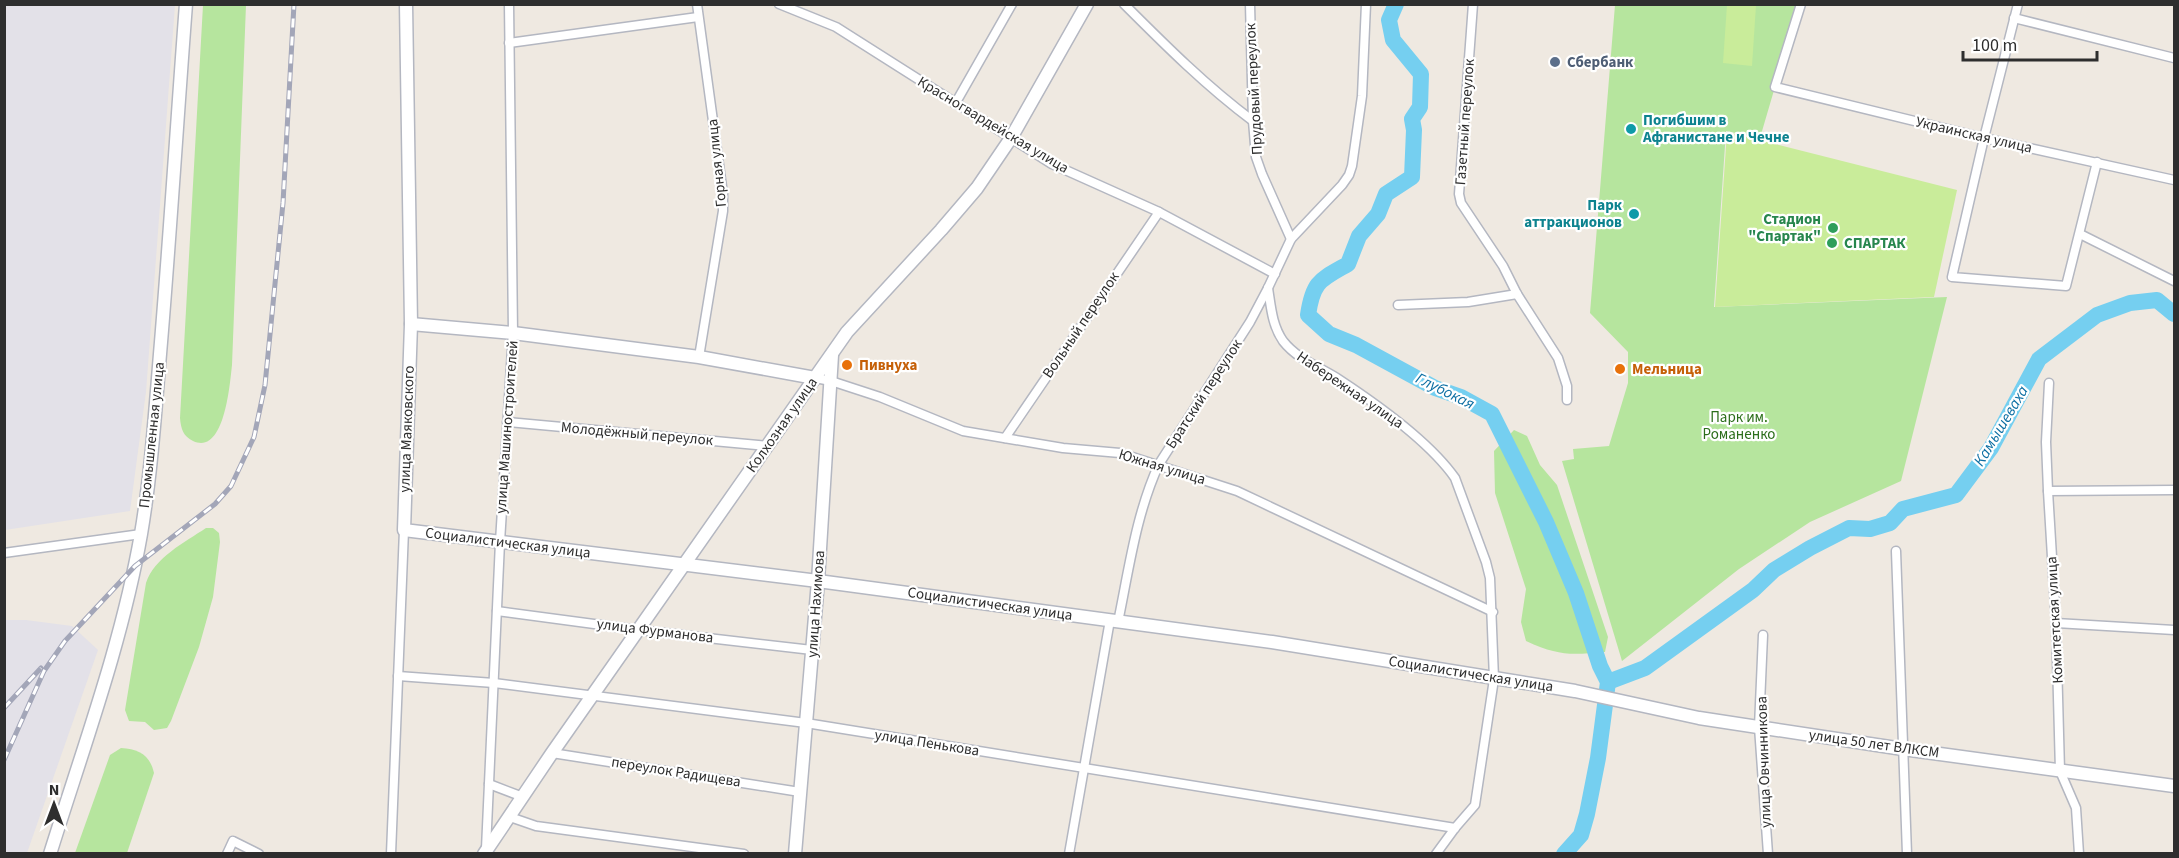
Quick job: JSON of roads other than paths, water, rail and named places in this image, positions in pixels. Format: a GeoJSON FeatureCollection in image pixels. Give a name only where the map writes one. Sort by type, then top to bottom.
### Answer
{"type":"FeatureCollection","features":[{"type":"Feature","properties":{"kind":"main road","name":"Промышленная улица"},"geometry":{"type":"LineString","coordinates":[[50,854],[108,669],[141,534],[150,464],[166,290],[186,4]]}},
{"type":"Feature","properties":{"kind":"main road","name":"улица Маяковского"},"geometry":{"type":"LineString","coordinates":[[404,530],[411,324],[406,4]]}},
{"type":"Feature","properties":{"kind":"main road","name":"Колхозная улица"},"geometry":{"type":"LineString","coordinates":[[485,852],[847,332],[970,196],[1011,138],[1087,4]]}},
{"type":"Feature","properties":{"kind":"main road"},"geometry":{"type":"LineString","coordinates":[[411,324],[513,333],[699,357],[815,378]]}},
{"type":"Feature","properties":{"kind":"main road","name":"улица Нахимова"},"geometry":{"type":"LineString","coordinates":[[795,854],[818,581],[832,353]]}},
{"type":"Feature","properties":{"kind":"main road","name":"Социалистическая улица"},"geometry":{"type":"LineString","coordinates":[[404,530],[818,581],[1272,642],[1575,691]]}},
{"type":"Feature","properties":{"kind":"main road","name":"улица 50 лет ВЛКСМ"},"geometry":{"type":"LineString","coordinates":[[1575,691],[1699,718],[1903,749],[2175,786]]}},
{"type":"Feature","properties":{"kind":"street","name":"улица Машиностроителей"},"geometry":{"type":"LineString","coordinates":[[485,852],[513,333],[509,4]]}},
{"type":"Feature","properties":{"kind":"street","name":"Горная улица"},"geometry":{"type":"LineString","coordinates":[[697,4],[723,194],[723,211],[699,357]]}},
{"type":"Feature","properties":{"kind":"street","name":"Красногвардейская улица"},"geometry":{"type":"LineString","coordinates":[[779,4],[836,27],[1052,164],[1159,212],[1275,274]]}},
{"type":"Feature","properties":{"kind":"street"},"geometry":{"type":"LineString","coordinates":[[955,104],[1012,4]]}},
{"type":"Feature","properties":{"kind":"street"},"geometry":{"type":"LineString","coordinates":[[1124,4],[1194,73],[1253,121]]}},
{"type":"Feature","properties":{"kind":"street","name":"Прудовый переулок"},"geometry":{"type":"LineString","coordinates":[[1250,4],[1253,121],[1259,165],[1291,239]]}},
{"type":"Feature","properties":{"kind":"street"},"geometry":{"type":"LineString","coordinates":[[1275,274],[1291,239],[1349,176],[1362,96],[1366,4]]}},
{"type":"Feature","properties":{"kind":"street","name":"Газетный переулок"},"geometry":{"type":"LineString","coordinates":[[1473,4],[1459,194],[1465,212],[1503,266],[1517,294],[1558,358],[1567,386],[1567,400]]}},
{"type":"Feature","properties":{"kind":"street","name":"Украинская улица"},"geometry":{"type":"LineString","coordinates":[[1801,4],[1775,87],[1984,138],[2175,180]]}},
{"type":"Feature","properties":{"kind":"street"},"geometry":{"type":"LineString","coordinates":[[2018,4],[1952,277],[2066,286],[2097,162]]}},
{"type":"Feature","properties":{"kind":"street"},"geometry":{"type":"LineString","coordinates":[[509,43],[698,17]]}},
{"type":"Feature","properties":{"kind":"street"},"geometry":{"type":"LineString","coordinates":[[2014,18],[2175,58]]}},
{"type":"Feature","properties":{"kind":"street","name":"Вольный переулок"},"geometry":{"type":"LineString","coordinates":[[1005,438],[1159,212]]}},
{"type":"Feature","properties":{"kind":"street"},"geometry":{"type":"LineString","coordinates":[[2080,234],[2175,281]]}},
{"type":"Feature","properties":{"kind":"street","name":"Братский переулок"},"geometry":{"type":"LineString","coordinates":[[1070,854],[1084,768],[1114,621],[1145,499],[1159,464],[1250,322],[1275,274]]}},
{"type":"Feature","properties":{"kind":"street","name":"Набережная улица"},"geometry":{"type":"LineString","coordinates":[[1268,288],[1275,327],[1292,351],[1338,378],[1407,429],[1449,469],[1455,478],[1486,562],[1493,612],[1494,679],[1475,805],[1436,854]]}},
{"type":"Feature","properties":{"kind":"street"},"geometry":{"type":"LineString","coordinates":[[1398,305],[1468,302],[1517,294]]}},
{"type":"Feature","properties":{"kind":"street","name":"Южная улица"},"geometry":{"type":"LineString","coordinates":[[815,378],[880,397],[963,431],[1063,448],[1120,453],[1159,464],[1237,491],[1493,612]]}},
{"type":"Feature","properties":{"kind":"street","name":"Комитетская улица"},"geometry":{"type":"LineString","coordinates":[[2049,383],[2046,442],[2056,623],[2060,771],[2076,808],[2079,854]]}},
{"type":"Feature","properties":{"kind":"street","name":"Молодёжный переулок"},"geometry":{"type":"LineString","coordinates":[[507,422],[768,446]]}},
{"type":"Feature","properties":{"kind":"street"},"geometry":{"type":"LineString","coordinates":[[2048,491],[2175,490]]}},
{"type":"Feature","properties":{"kind":"street","name":"улица Маяковского"},"geometry":{"type":"LineString","coordinates":[[391,854],[404,530]]}},
{"type":"Feature","properties":{"kind":"street"},"geometry":{"type":"LineString","coordinates":[[4,553],[141,534]]}},
{"type":"Feature","properties":{"kind":"street"},"geometry":{"type":"LineString","coordinates":[[1896,551],[1907,854]]}},
{"type":"Feature","properties":{"kind":"street","name":"улица Фурманова"},"geometry":{"type":"LineString","coordinates":[[497,611],[812,650]]}},
{"type":"Feature","properties":{"kind":"street"},"geometry":{"type":"LineString","coordinates":[[2056,623],[2175,630]]}},
{"type":"Feature","properties":{"kind":"street","name":"улица Овчинникова"},"geometry":{"type":"LineString","coordinates":[[1763,635],[1759,727],[1768,854]]}},
{"type":"Feature","properties":{"kind":"street","name":"улица Пенькова"},"geometry":{"type":"LineString","coordinates":[[398,676],[494,683],[593,694],[806,723],[1455,828]]}},
{"type":"Feature","properties":{"kind":"street","name":"переулок Радищева"},"geometry":{"type":"LineString","coordinates":[[552,753],[800,792]]}},
{"type":"Feature","properties":{"kind":"street"},"geometry":{"type":"LineString","coordinates":[[489,784],[523,797]]}},
{"type":"Feature","properties":{"kind":"street"},"geometry":{"type":"LineString","coordinates":[[510,817],[536,826],[744,854]]}},
{"type":"Feature","properties":{"kind":"street"},"geometry":{"type":"LineString","coordinates":[[227,854],[233,841],[259,854]]}},
{"type":"Feature","properties":{"kind":"waterway","name":"Глубокая"},"geometry":{"type":"LineString","coordinates":[[1396,4],[1389,20],[1393,40],[1421,74],[1420,107],[1412,119],[1414,130],[1412,177],[1386,194],[1378,214],[1359,236],[1348,264],[1324,278],[1315,288],[1308,315],[1329,334],[1356,345],[1435,388],[1461,397],[1492,414],[1546,522],[1576,593],[1600,666],[1608,682],[1598,758],[1587,814],[1581,835],[1564,854]]}},
{"type":"Feature","properties":{"kind":"waterway","name":"Камышеваха"},"geometry":{"type":"LineString","coordinates":[[1608,682],[1645,668],[1753,590],[1774,570],[1810,548],[1849,528],[1870,529],[1890,523],[1903,509],[1956,495],[1991,448],[2039,359],[2097,315],[2130,303],[2157,300],[2174,314]]}},
{"type":"Feature","properties":{"kind":"railway"},"geometry":{"type":"LineString","coordinates":[[4,760],[44,671],[65,641],[135,566],[215,504],[231,486],[254,437],[265,385],[283,203],[294,4]]}},
{"type":"Feature","properties":{"kind":"railway"},"geometry":{"type":"LineString","coordinates":[[4,708],[41,668]]}},
{"type":"Feature","properties":{"kind":"place","name":"Сбербанк"},"geometry":{"type":"Point","coordinates":[1555,62]}},
{"type":"Feature","properties":{"kind":"place","name":"Погибшим в Афганистане и Чечне"},"geometry":{"type":"Point","coordinates":[1631,129]}},
{"type":"Feature","properties":{"kind":"place","name":"Парк аттракционов"},"geometry":{"type":"Point","coordinates":[1634,214]}},
{"type":"Feature","properties":{"kind":"place","name":"Стадион \"Спартак\""},"geometry":{"type":"Point","coordinates":[1833,228]}},
{"type":"Feature","properties":{"kind":"place","name":"СПАРТАК"},"geometry":{"type":"Point","coordinates":[1832,243]}},
{"type":"Feature","properties":{"kind":"place","name":"Пивнуха"},"geometry":{"type":"Point","coordinates":[847,365]}},
{"type":"Feature","properties":{"kind":"place","name":"Мельница"},"geometry":{"type":"Point","coordinates":[1620,369]}},
{"type":"Feature","properties":{"kind":"park label","name":"Парк им. Романенко"},"geometry":{"type":"Point","coordinates":[1739,426]}}]}
